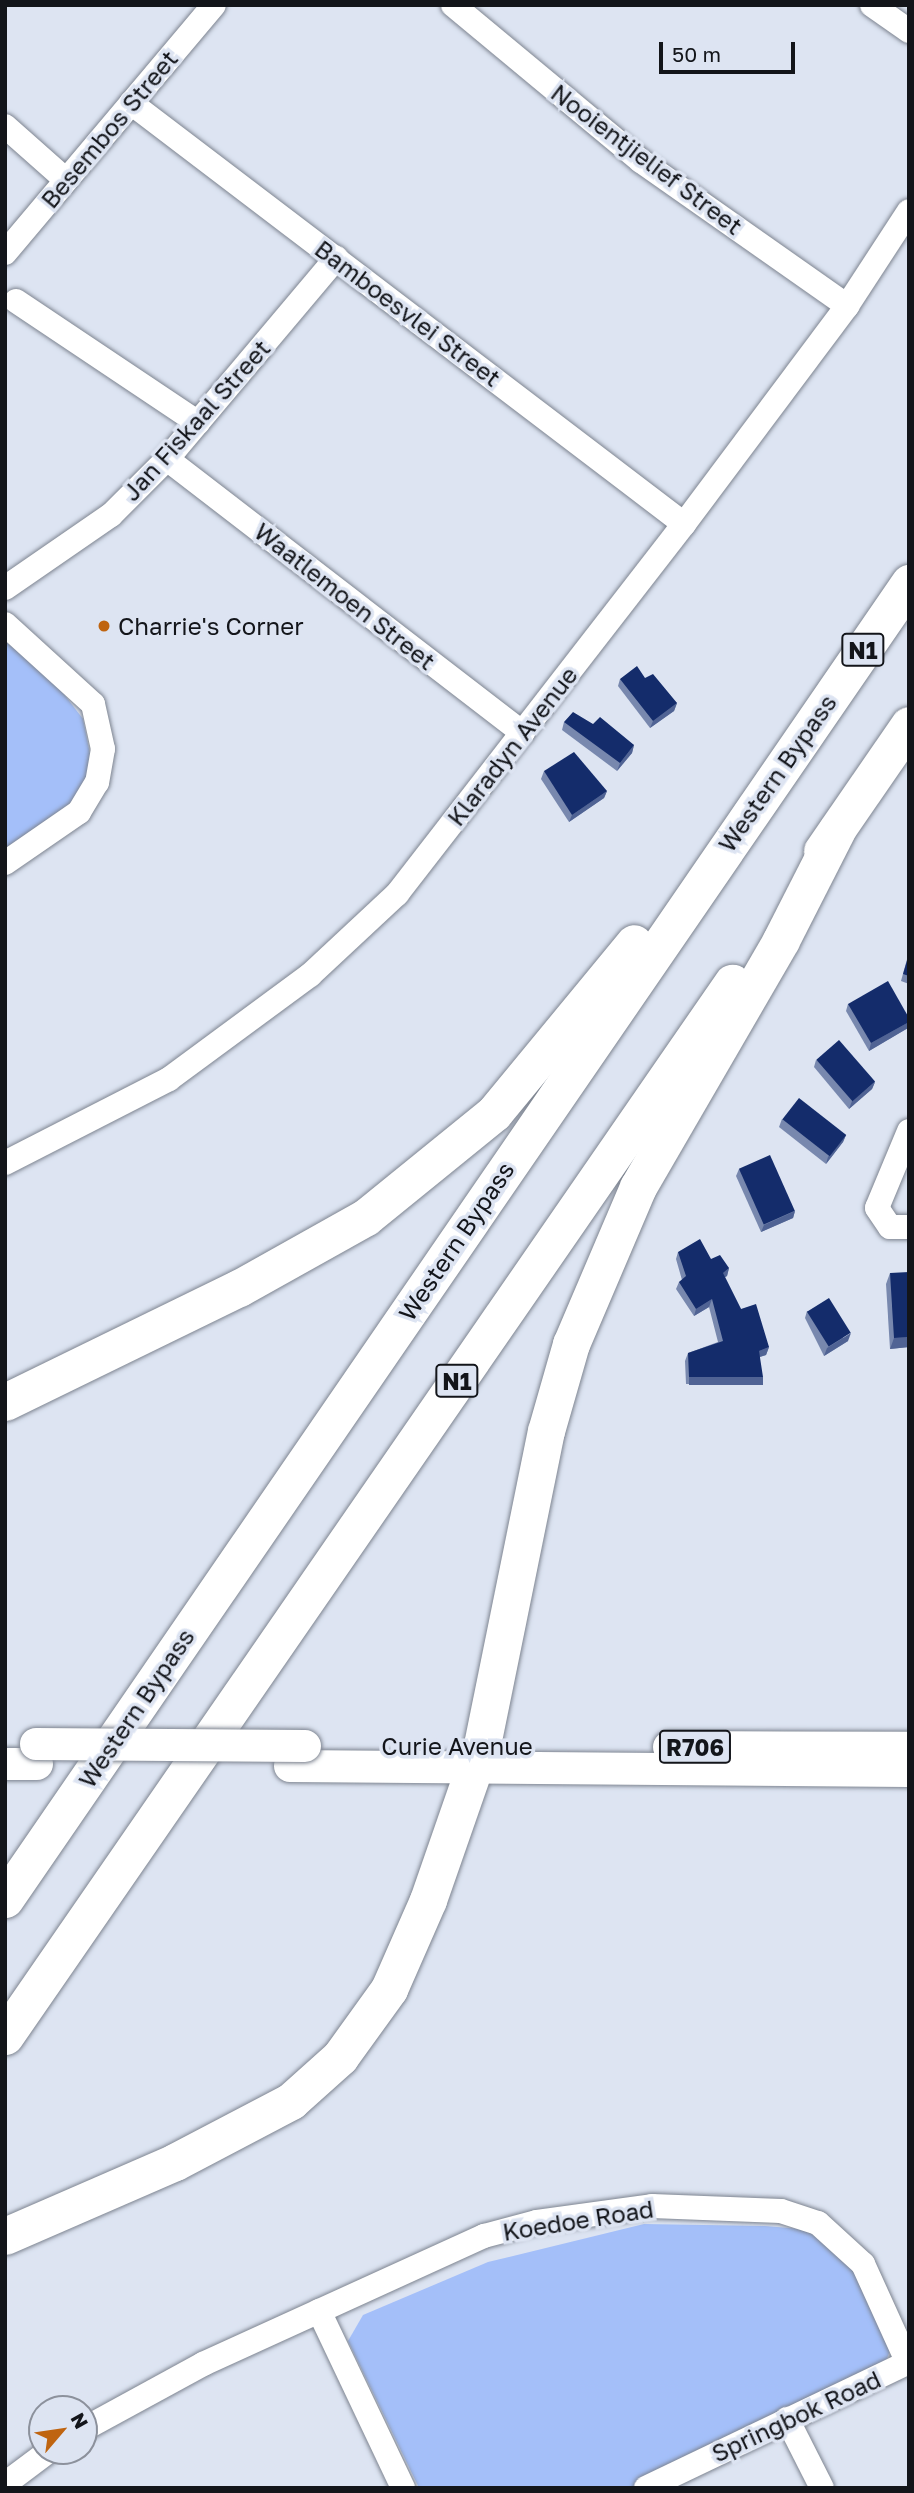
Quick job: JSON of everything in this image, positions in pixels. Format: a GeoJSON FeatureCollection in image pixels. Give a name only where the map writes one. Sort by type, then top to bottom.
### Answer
{"type":"FeatureCollection","features":[{"type":"Feature","properties":{"kind":"highway","name":"Western Bypass"},"geometry":{"type":"LineString","coordinates":[[5,1899],[909,583]]}},
{"type":"Feature","properties":{"kind":"highway"},"geometry":{"type":"LineString","coordinates":[[5,1402],[295,1258],[427,1172],[494,1113],[817,716]]}},
{"type":"Feature","properties":{"kind":"highway","name":"N1"},"geometry":{"type":"LineString","coordinates":[[5,2036],[909,725]]}},
{"type":"Feature","properties":{"kind":"highway"},"geometry":{"type":"LineString","coordinates":[[5,2236],[258,2122],[318,2080],[389,1989],[428,1900],[478,1756],[546,1431],[580,1320],[638,1187],[781,940],[837,830]]}},
{"type":"Feature","properties":{"kind":"main road","name":"Curie Avenue"},"geometry":{"type":"LineString","coordinates":[[5,1764],[26,1751],[478,1756],[909,1748]]}},
{"type":"Feature","properties":{"kind":"main road","name":"Curie Avenue"},"geometry":{"type":"LineString","coordinates":[[478,1756],[909,1772]]}},
{"type":"Feature","properties":{"kind":"street","name":"Besembos Street"},"geometry":{"type":"LineString","coordinates":[[5,253],[214,5]]}},
{"type":"Feature","properties":{"kind":"street","name":"Nooientjielief Street"},"geometry":{"type":"LineString","coordinates":[[453,5],[641,161],[847,306]]}},
{"type":"Feature","properties":{"kind":"street"},"geometry":{"type":"LineString","coordinates":[[872,5],[909,31]]}},
{"type":"Feature","properties":{"kind":"street","name":"Bamboesvlei Street"},"geometry":{"type":"LineString","coordinates":[[131,103],[684,524]]}},
{"type":"Feature","properties":{"kind":"street"},"geometry":{"type":"LineString","coordinates":[[5,126],[66,180]]}},
{"type":"Feature","properties":{"kind":"street","name":"Klaradyn Avenue"},"geometry":{"type":"LineString","coordinates":[[5,1163],[169,1079],[310,975],[397,894],[684,524],[847,306],[909,211]]}},
{"type":"Feature","properties":{"kind":"street","name":"Jan Fiskaal Street"},"geometry":{"type":"LineString","coordinates":[[5,588],[111,515],[167,459],[336,258]]}},
{"type":"Feature","properties":{"kind":"street"},"geometry":{"type":"LineString","coordinates":[[16,301],[198,423]]}},
{"type":"Feature","properties":{"kind":"street","name":"Waatlemoen Street"},"geometry":{"type":"LineString","coordinates":[[167,459],[523,733]]}},
{"type":"Feature","properties":{"kind":"street"},"geometry":{"type":"LineString","coordinates":[[5,624],[93,704],[103,749],[97,782],[79,812],[5,863]]}},
{"type":"Feature","properties":{"kind":"street"},"geometry":{"type":"LineString","coordinates":[[909,1131],[877,1208],[890,1227],[909,1227]]}},
{"type":"Feature","properties":{"kind":"street","name":"Koedoe Road"},"geometry":{"type":"LineString","coordinates":[[98,2421],[202,2364],[484,2236],[537,2222],[652,2206],[733,2207],[818,2223],[847,2243],[908,2363]]}},
{"type":"Feature","properties":{"kind":"street"},"geometry":{"type":"LineString","coordinates":[[319,2311],[403,2488]]}},
{"type":"Feature","properties":{"kind":"street","name":"Springbok Road"},"geometry":{"type":"LineString","coordinates":[[646,2488],[908,2363]]}},
{"type":"Feature","properties":{"kind":"street"},"geometry":{"type":"LineString","coordinates":[[787,2419],[822,2488]]}},
{"type":"Feature","properties":{"kind":"street"},"geometry":{"type":"LineString","coordinates":[[5,2484],[30,2465]]}},
{"type":"Feature","properties":{"kind":"shaded area"},"geometry":{"type":"Polygon","coordinates":[[[5,641],[57,685],[83,719],[90,754],[87,780],[72,806],[5,854],[5,641]]]}},
{"type":"Feature","properties":{"kind":"shaded area"},"geometry":{"type":"Polygon","coordinates":[[[644,2224],[801,2229],[826,2241],[851,2263],[891,2348],[883,2369],[636,2488],[419,2488],[348,2341],[363,2315],[488,2262],[644,2224]]]}},
{"type":"Feature","properties":{"kind":"building"},"geometry":{"type":"Polygon","coordinates":[[[637,666],[645,678],[653,674],[677,703],[653,721],[620,679],[637,666]]]}},
{"type":"Feature","properties":{"kind":"building"},"geometry":{"type":"Polygon","coordinates":[[[573,712],[593,724],[600,717],[634,745],[620,763],[564,722],[573,712]]]}},
{"type":"Feature","properties":{"kind":"building"},"geometry":{"type":"Polygon","coordinates":[[[574,752],[607,791],[572,815],[544,771],[574,752]]]}},
{"type":"Feature","properties":{"kind":"building"},"geometry":{"type":"Polygon","coordinates":[[[909,954],[909,976],[903,974],[909,954]]]}},
{"type":"Feature","properties":{"kind":"building"},"geometry":{"type":"Polygon","coordinates":[[[888,981],[909,1022],[871,1043],[848,1004],[888,981]]]}},
{"type":"Feature","properties":{"kind":"building"},"geometry":{"type":"Polygon","coordinates":[[[839,1040],[875,1082],[852,1101],[816,1060],[839,1040]]]}},
{"type":"Feature","properties":{"kind":"building"},"geometry":{"type":"Polygon","coordinates":[[[799,1098],[846,1135],[830,1156],[782,1119],[799,1098]]]}},
{"type":"Feature","properties":{"kind":"building"},"geometry":{"type":"Polygon","coordinates":[[[770,1155],[795,1211],[764,1225],[739,1169],[770,1155]]]}},
{"type":"Feature","properties":{"kind":"building"},"geometry":{"type":"Polygon","coordinates":[[[700,1239],[711,1259],[720,1255],[729,1268],[723,1273],[741,1309],[756,1304],[769,1347],[759,1351],[763,1377],[689,1377],[688,1353],[723,1341],[712,1299],[696,1309],[679,1282],[686,1276],[678,1252],[700,1239]]]}},
{"type":"Feature","properties":{"kind":"building"},"geometry":{"type":"Polygon","coordinates":[[[909,1272],[909,1337],[894,1338],[890,1273],[909,1272]]]}},
{"type":"Feature","properties":{"kind":"building"},"geometry":{"type":"Polygon","coordinates":[[[829,1298],[851,1333],[829,1347],[807,1312],[829,1298]]]}},
{"type":"Feature","properties":{"kind":"place","name":"Charrie's Corner"},"geometry":{"type":"Point","coordinates":[104,626]}}]}
